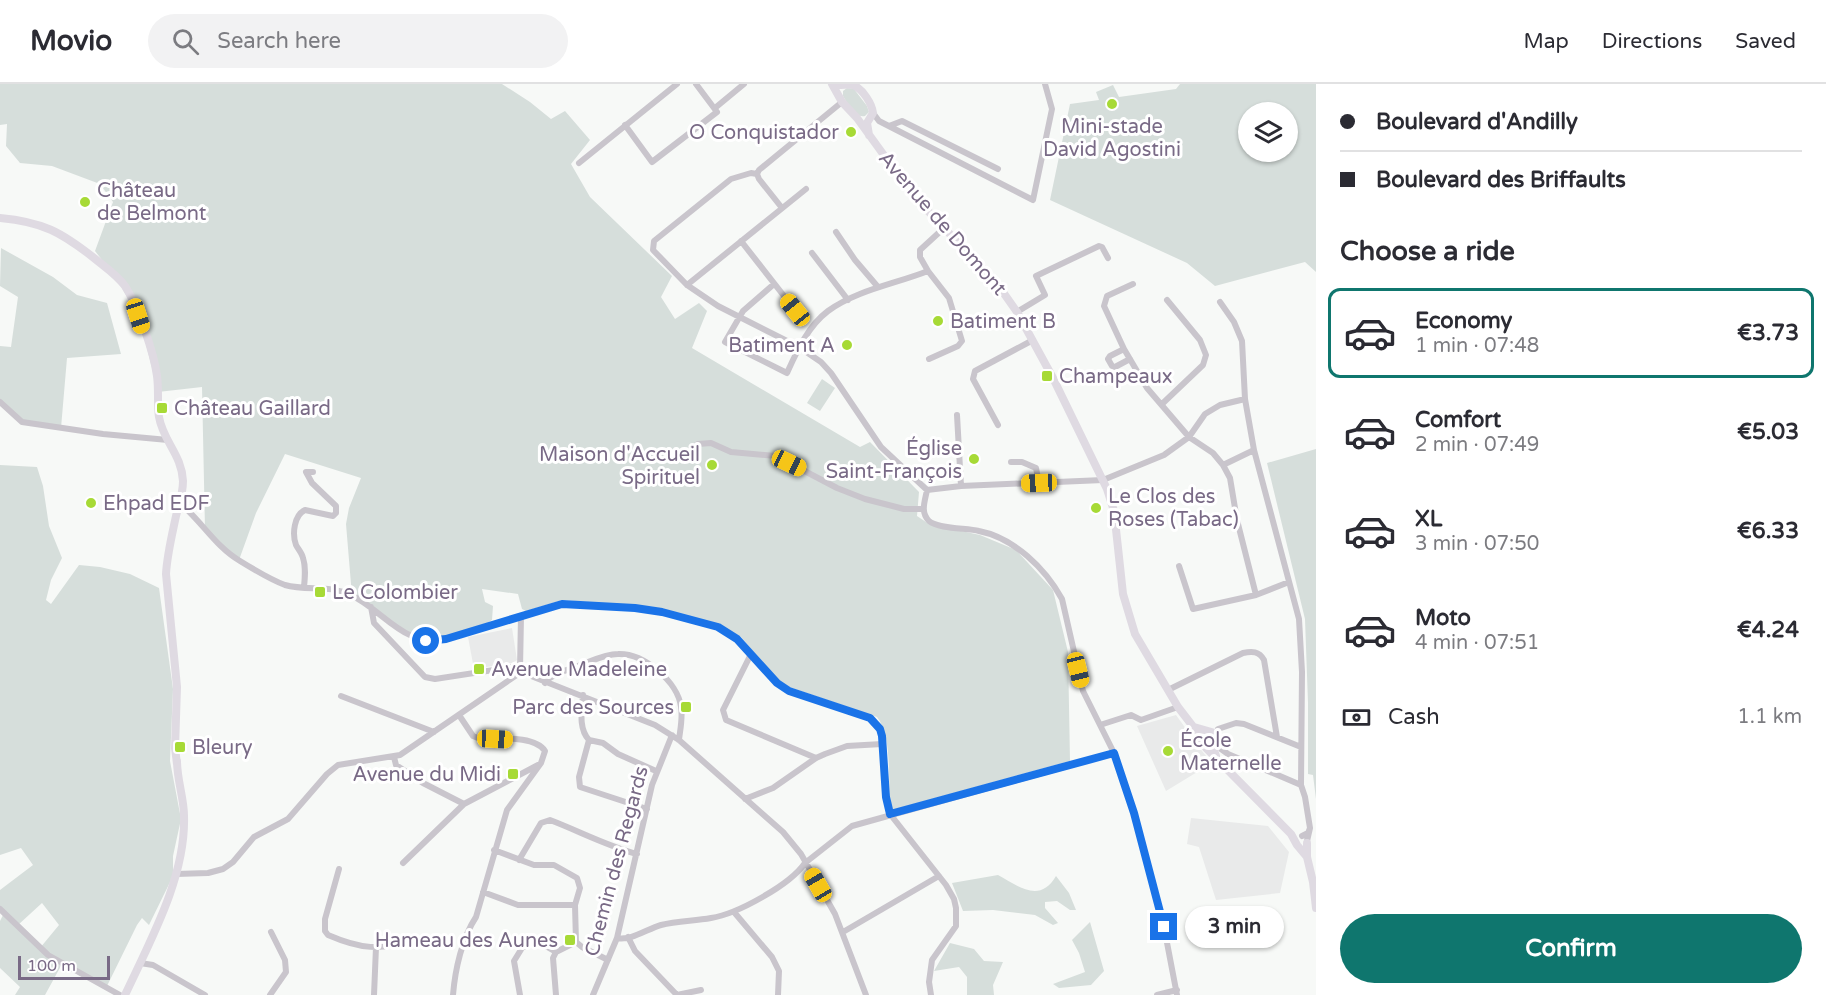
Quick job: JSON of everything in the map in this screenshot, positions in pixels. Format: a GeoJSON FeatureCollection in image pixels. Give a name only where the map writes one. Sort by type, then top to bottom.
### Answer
{"type":"FeatureCollection","features":[{"type":"Feature","properties":{"kind":"main road"},"geometry":{"type":"LineString","coordinates":[[832,84],[864,87],[872,117],[867,126],[869,135]]}},
{"type":"Feature","properties":{"kind":"main road","name":"Avenue de Domont"},"geometry":{"type":"LineString","coordinates":[[832,84],[912,194],[998,285],[1017,312],[1103,480],[1114,511],[1122,588],[1128,613],[1141,645],[1200,738],[1203,732],[1213,737]]}},
{"type":"Feature","properties":{"kind":"main road"},"geometry":{"type":"LineString","coordinates":[[841,98],[840,89],[844,85]]}},
{"type":"Feature","properties":{"kind":"main road"},"geometry":{"type":"LineString","coordinates":[[857,118],[872,117]]}},
{"type":"Feature","properties":{"kind":"main road"},"geometry":{"type":"LineString","coordinates":[[0,218],[27,221],[55,231],[86,252],[121,281],[132,300],[154,363],[159,416],[181,467],[183,482],[181,504],[165,574],[177,687],[175,748],[184,824],[171,892],[126,995]]}},
{"type":"Feature","properties":{"kind":"main road"},"geometry":{"type":"LineString","coordinates":[[169,612],[178,677],[180,712],[177,764]]}},
{"type":"Feature","properties":{"kind":"main road"},"geometry":{"type":"LineString","coordinates":[[1194,727],[1213,737],[1216,756],[1287,831],[1302,841],[1313,882],[1316,908]]}},
{"type":"Feature","properties":{"kind":"street"},"geometry":{"type":"LineString","coordinates":[[579,163],[677,84]]}},
{"type":"Feature","properties":{"kind":"street"},"geometry":{"type":"LineString","coordinates":[[625,125],[652,162],[717,112],[696,84]]}},
{"type":"Feature","properties":{"kind":"street"},"geometry":{"type":"LineString","coordinates":[[715,108],[744,84]]}},
{"type":"Feature","properties":{"kind":"street"},"geometry":{"type":"LineString","coordinates":[[872,117],[1033,200],[1052,109],[1044,84]]}},
{"type":"Feature","properties":{"kind":"street"},"geometry":{"type":"LineString","coordinates":[[757,174],[841,98]]}},
{"type":"Feature","properties":{"kind":"street"},"geometry":{"type":"LineString","coordinates":[[889,126],[902,121],[998,169]]}},
{"type":"Feature","properties":{"kind":"street"},"geometry":{"type":"LineString","coordinates":[[757,174],[751,173],[731,179],[654,241],[653,250],[687,285],[718,306],[799,347],[821,362],[881,447],[927,490],[961,486],[1103,480],[1164,455],[1189,437],[1205,414],[1220,405],[1245,399]]}},
{"type":"Feature","properties":{"kind":"street"},"geometry":{"type":"LineString","coordinates":[[757,174],[782,208]]}},
{"type":"Feature","properties":{"kind":"street"},"geometry":{"type":"LineString","coordinates":[[687,285],[806,189]]}},
{"type":"Feature","properties":{"kind":"street"},"geometry":{"type":"LineString","coordinates":[[929,359],[958,346],[962,341],[949,298],[920,257],[920,250],[944,228]]}},
{"type":"Feature","properties":{"kind":"street"},"geometry":{"type":"LineString","coordinates":[[836,232],[855,260],[878,287]]}},
{"type":"Feature","properties":{"kind":"street"},"geometry":{"type":"LineString","coordinates":[[741,241],[795,310]]}},
{"type":"Feature","properties":{"kind":"street"},"geometry":{"type":"LineString","coordinates":[[1017,312],[1046,295],[1036,276],[1099,246],[1108,258]]}},
{"type":"Feature","properties":{"kind":"street"},"geometry":{"type":"LineString","coordinates":[[812,253],[849,300]]}},
{"type":"Feature","properties":{"kind":"street"},"geometry":{"type":"LineString","coordinates":[[774,285],[738,317],[725,342],[787,373],[799,347],[828,311],[878,287],[928,271]]}},
{"type":"Feature","properties":{"kind":"street"},"geometry":{"type":"LineString","coordinates":[[1133,284],[1107,296],[1104,306],[1124,349],[1147,388],[1189,437],[1213,453],[1230,478],[1237,520],[1256,596]]}},
{"type":"Feature","properties":{"kind":"street"},"geometry":{"type":"LineString","coordinates":[[1162,404],[1203,365],[1206,355],[1200,340],[1167,300]]}},
{"type":"Feature","properties":{"kind":"street"},"geometry":{"type":"LineString","coordinates":[[1220,302],[1234,322],[1242,341],[1245,399],[1254,450],[1299,619],[1302,672],[1301,785],[1310,828],[1302,841]]}},
{"type":"Feature","properties":{"kind":"street"},"geometry":{"type":"LineString","coordinates":[[998,425],[973,379],[975,371],[1033,340]]}},
{"type":"Feature","properties":{"kind":"street"},"geometry":{"type":"LineString","coordinates":[[1124,349],[1110,356],[1108,359],[1112,366],[1115,367],[1130,359]]}},
{"type":"Feature","properties":{"kind":"street"},"geometry":{"type":"LineString","coordinates":[[0,402],[22,422],[103,434],[168,440]]}},
{"type":"Feature","properties":{"kind":"street"},"geometry":{"type":"LineString","coordinates":[[957,415],[961,486]]}},
{"type":"Feature","properties":{"kind":"street"},"geometry":{"type":"LineString","coordinates":[[691,449],[699,444],[711,443],[730,452],[776,456],[837,488],[865,499],[904,509],[923,509]]}},
{"type":"Feature","properties":{"kind":"street"},"geometry":{"type":"LineString","coordinates":[[1223,465],[1254,450]]}},
{"type":"Feature","properties":{"kind":"street"},"geometry":{"type":"LineString","coordinates":[[1011,462],[1022,462],[1036,468],[1039,483]]}},
{"type":"Feature","properties":{"kind":"street"},"geometry":{"type":"LineString","coordinates":[[304,587],[303,556],[296,545],[295,537],[297,518],[300,512],[305,510],[327,516],[333,516],[336,513],[336,506],[308,479],[306,472],[313,472]]}},
{"type":"Feature","properties":{"kind":"street"},"geometry":{"type":"LineString","coordinates":[[927,490],[923,509],[927,519],[938,525],[980,531],[1008,542],[1028,557],[1062,599],[1083,691],[1114,753],[1134,813],[1164,927],[1177,993],[1157,995]]}},
{"type":"Feature","properties":{"kind":"street"},"geometry":{"type":"LineString","coordinates":[[181,504],[225,550],[240,561],[285,585],[326,588],[346,593],[372,607],[406,633],[426,641],[446,639],[562,604],[635,608],[662,612],[718,627],[737,639],[777,683],[789,691],[870,718],[880,729],[886,797],[890,814],[939,876],[954,899],[956,926],[932,960],[929,982],[931,995]]}},
{"type":"Feature","properties":{"kind":"street"},"geometry":{"type":"LineString","coordinates":[[1179,566],[1193,609],[1256,596],[1289,582]]}},
{"type":"Feature","properties":{"kind":"street"},"geometry":{"type":"LineString","coordinates":[[372,607],[374,623],[425,677],[435,679],[520,669],[545,683],[642,718],[679,740],[783,832],[801,854],[835,914],[866,995]]}},
{"type":"Feature","properties":{"kind":"street"},"geometry":{"type":"LineString","coordinates":[[520,669],[521,616]]}},
{"type":"Feature","properties":{"kind":"street"},"geometry":{"type":"LineString","coordinates":[[1168,690],[1243,653],[1256,652],[1264,660],[1277,737]]}},
{"type":"Feature","properties":{"kind":"street"},"geometry":{"type":"LineString","coordinates":[[545,683],[548,679],[563,672],[611,654],[629,654],[646,662],[676,691],[681,707],[679,740]]}},
{"type":"Feature","properties":{"kind":"street"},"geometry":{"type":"LineString","coordinates":[[751,654],[723,710],[726,720],[816,758]]}},
{"type":"Feature","properties":{"kind":"street"},"geometry":{"type":"LineString","coordinates":[[177,870],[208,873],[217,872],[229,865],[250,840],[288,819],[327,774],[338,765],[400,755],[459,715],[520,669]]}},
{"type":"Feature","properties":{"kind":"street"},"geometry":{"type":"LineString","coordinates":[[583,695],[581,723],[584,735],[589,740],[603,743],[618,754],[656,771]]}},
{"type":"Feature","properties":{"kind":"street"},"geometry":{"type":"LineString","coordinates":[[341,696],[434,732]]}},
{"type":"Feature","properties":{"kind":"street"},"geometry":{"type":"LineString","coordinates":[[1100,724],[1131,715],[1141,720],[1179,707]]}},
{"type":"Feature","properties":{"kind":"street"},"geometry":{"type":"LineString","coordinates":[[453,995],[456,974],[469,928],[476,917],[507,810],[541,763],[545,751],[542,746],[529,740],[473,736],[459,715]]}},
{"type":"Feature","properties":{"kind":"street"},"geometry":{"type":"LineString","coordinates":[[1301,747],[1236,723],[1213,737],[1221,749],[1228,754],[1301,785]]}},
{"type":"Feature","properties":{"kind":"street","name":"Chemin des Regards"},"geometry":{"type":"LineString","coordinates":[[593,995],[617,938],[656,771],[672,735]]}},
{"type":"Feature","properties":{"kind":"street"},"geometry":{"type":"LineString","coordinates":[[589,740],[578,783],[585,790],[647,809]]}},
{"type":"Feature","properties":{"kind":"street"},"geometry":{"type":"LineString","coordinates":[[745,799],[773,788],[816,758],[847,746],[882,744]]}},
{"type":"Feature","properties":{"kind":"street"},"geometry":{"type":"LineString","coordinates":[[617,938],[628,937],[660,926],[712,918],[734,912],[767,895],[852,826],[1114,753]]}},
{"type":"Feature","properties":{"kind":"street"},"geometry":{"type":"LineString","coordinates":[[394,757],[396,765],[423,783],[464,804]]}},
{"type":"Feature","properties":{"kind":"street"},"geometry":{"type":"LineString","coordinates":[[403,863],[464,804],[541,763]]}},
{"type":"Feature","properties":{"kind":"street"},"geometry":{"type":"LineString","coordinates":[[519,860],[541,824],[550,820],[604,841],[614,848],[637,854]]}},
{"type":"Feature","properties":{"kind":"street"},"geometry":{"type":"LineString","coordinates":[[494,850],[534,865],[554,865],[577,878],[580,888],[575,905],[576,942],[608,960]]}},
{"type":"Feature","properties":{"kind":"street"},"geometry":{"type":"LineString","coordinates":[[339,869],[324,919],[325,931],[328,935],[376,947],[398,944],[412,937]]}},
{"type":"Feature","properties":{"kind":"street"},"geometry":{"type":"LineString","coordinates":[[843,932],[939,876]]}},
{"type":"Feature","properties":{"kind":"street"},"geometry":{"type":"LineString","coordinates":[[483,892],[518,905],[575,905]]}},
{"type":"Feature","properties":{"kind":"street"},"geometry":{"type":"LineString","coordinates":[[0,909],[48,955],[120,995]]}},
{"type":"Feature","properties":{"kind":"street"},"geometry":{"type":"LineString","coordinates":[[734,912],[772,957],[779,971],[778,995]]}},
{"type":"Feature","properties":{"kind":"street"},"geometry":{"type":"LineString","coordinates":[[270,995],[286,972],[285,960],[271,932]]}},
{"type":"Feature","properties":{"kind":"street"},"geometry":{"type":"LineString","coordinates":[[628,937],[635,951],[677,995],[701,990]]}},
{"type":"Feature","properties":{"kind":"street"},"geometry":{"type":"LineString","coordinates":[[556,995],[553,958],[556,952],[576,942]]}},
{"type":"Feature","properties":{"kind":"street"},"geometry":{"type":"LineString","coordinates":[[520,995],[514,961],[522,948],[529,944],[542,944],[556,952]]}},
{"type":"Feature","properties":{"kind":"street"},"geometry":{"type":"LineString","coordinates":[[375,995],[376,947]]}},
{"type":"Feature","properties":{"kind":"street"},"geometry":{"type":"LineString","coordinates":[[140,963],[153,965],[205,995]]}},
{"type":"Feature","properties":{"kind":"shaded area"},"geometry":{"type":"Polygon","coordinates":[[[0,84],[502,84],[551,119],[565,111],[590,140],[571,164],[590,197],[672,276],[661,297],[675,319],[699,303],[707,311],[692,348],[860,447],[870,442],[919,492],[917,516],[929,524],[980,535],[1016,550],[1053,590],[1068,652],[1070,761],[892,810],[888,749],[886,737],[877,717],[789,687],[778,680],[741,637],[718,624],[655,607],[562,600],[526,611],[522,609],[518,594],[482,589],[485,602],[493,606],[492,620],[484,625],[445,637],[415,638],[352,596],[346,524],[349,508],[361,478],[285,454],[256,513],[239,560],[205,529],[202,387],[158,392],[139,316],[114,275],[95,251],[113,202],[100,184],[52,166],[20,163],[6,146],[7,124],[0,125],[0,84]]]}},
{"type":"Feature","properties":{"kind":"shaded area"},"geometry":{"type":"Polygon","coordinates":[[[1180,84],[1316,84],[1316,272],[1305,262],[1215,286],[1187,263],[1050,200],[1070,104],[1099,100],[1096,92],[1113,85],[1119,97],[1176,89],[1180,84]]]}},
{"type":"Feature","properties":{"kind":"shaded area"},"geometry":{"type":"Polygon","coordinates":[[[847,88],[854,89],[867,106],[869,112],[865,116],[858,115],[849,106],[843,96],[843,91],[847,88]]]}},
{"type":"Feature","properties":{"kind":"shaded area"},"geometry":{"type":"Polygon","coordinates":[[[1,248],[53,277],[77,295],[107,303],[121,354],[67,358],[61,428],[22,422],[0,402],[0,346],[11,347],[18,297],[0,286],[1,248]]]}},
{"type":"Feature","properties":{"kind":"shaded area"},"geometry":{"type":"Polygon","coordinates":[[[822,379],[835,388],[820,411],[807,403],[822,379]]]}},
{"type":"Feature","properties":{"kind":"shaded area"},"geometry":{"type":"Polygon","coordinates":[[[1316,449],[1316,799],[1313,775],[1308,774],[1305,619],[1267,463],[1316,449]]]}},
{"type":"Feature","properties":{"kind":"shaded area"},"geometry":{"type":"Polygon","coordinates":[[[0,465],[37,467],[43,486],[49,526],[62,558],[51,580],[46,600],[51,604],[79,565],[130,574],[159,588],[173,689],[170,761],[181,819],[173,856],[173,876],[149,925],[142,918],[137,925],[106,988],[62,964],[45,995],[15,995],[20,987],[0,968],[0,921],[4,913],[0,909],[0,890],[33,865],[21,848],[0,855],[0,465]],[[42,903],[18,925],[40,948],[59,925],[42,903]]]}},
{"type":"Feature","properties":{"kind":"shaded area"},"geometry":{"type":"Polygon","coordinates":[[[512,628],[517,660],[512,663],[474,669],[468,637],[512,628]]]}},
{"type":"Feature","properties":{"kind":"shaded area"},"geometry":{"type":"Polygon","coordinates":[[[1176,715],[1212,763],[1166,791],[1137,726],[1176,715]]]}},
{"type":"Feature","properties":{"kind":"shaded area"},"geometry":{"type":"Polygon","coordinates":[[[1191,818],[1268,826],[1289,852],[1280,893],[1216,900],[1199,847],[1187,844],[1191,818]]]}},
{"type":"Feature","properties":{"kind":"shaded area"},"geometry":{"type":"Polygon","coordinates":[[[998,875],[1021,888],[1036,891],[1050,884],[1056,876],[1069,893],[1076,910],[1070,910],[1057,901],[1045,902],[1045,908],[1058,923],[1053,925],[1035,915],[993,910],[963,911],[952,883],[998,875]]]}},
{"type":"Feature","properties":{"kind":"shaded area"},"geometry":{"type":"Polygon","coordinates":[[[1090,922],[1104,971],[1091,985],[1059,988],[1053,984],[1085,972],[1072,940],[1090,922]]]}},
{"type":"Feature","properties":{"kind":"shaded area"},"geometry":{"type":"Polygon","coordinates":[[[950,943],[974,949],[984,961],[1003,962],[993,985],[994,995],[967,995],[967,977],[959,967],[934,971],[950,943]]]}},
{"type":"Feature","properties":{"kind":"place","name":"Mini-stade David Agostini"},"geometry":{"type":"Point","coordinates":[1112,104]}},
{"type":"Feature","properties":{"kind":"place","name":"O Conquistador"},"geometry":{"type":"Point","coordinates":[851,132]}},
{"type":"Feature","properties":{"kind":"place","name":"Château de Belmont"},"geometry":{"type":"Point","coordinates":[85,202]}},
{"type":"Feature","properties":{"kind":"place","name":"Batiment B"},"geometry":{"type":"Point","coordinates":[938,321]}},
{"type":"Feature","properties":{"kind":"place","name":"Batiment A"},"geometry":{"type":"Point","coordinates":[847,345]}},
{"type":"Feature","properties":{"kind":"place","name":"Champeaux"},"geometry":{"type":"Point","coordinates":[1047,376]}},
{"type":"Feature","properties":{"kind":"place","name":"Château Gaillard"},"geometry":{"type":"Point","coordinates":[162,408]}},
{"type":"Feature","properties":{"kind":"place","name":"Église Saint-François"},"geometry":{"type":"Point","coordinates":[974,459]}},
{"type":"Feature","properties":{"kind":"place","name":"Maison d'Accueil Spirituel"},"geometry":{"type":"Point","coordinates":[712,465]}},
{"type":"Feature","properties":{"kind":"place","name":"Ehpad EDF"},"geometry":{"type":"Point","coordinates":[91,503]}},
{"type":"Feature","properties":{"kind":"place","name":"Le Clos des Roses (Tabac)"},"geometry":{"type":"Point","coordinates":[1096,508]}},
{"type":"Feature","properties":{"kind":"place","name":"Le Colombier"},"geometry":{"type":"Point","coordinates":[320,592]}},
{"type":"Feature","properties":{"kind":"place","name":"Avenue Madeleine"},"geometry":{"type":"Point","coordinates":[479,669]}},
{"type":"Feature","properties":{"kind":"place","name":"Parc des Sources"},"geometry":{"type":"Point","coordinates":[686,707]}},
{"type":"Feature","properties":{"kind":"place","name":"Bleury"},"geometry":{"type":"Point","coordinates":[180,747]}},
{"type":"Feature","properties":{"kind":"place","name":"École Maternelle"},"geometry":{"type":"Point","coordinates":[1168,751]}},
{"type":"Feature","properties":{"kind":"place","name":"Avenue du Midi"},"geometry":{"type":"Point","coordinates":[513,774]}},
{"type":"Feature","properties":{"kind":"place","name":"Hameau des Aunes"},"geometry":{"type":"Point","coordinates":[570,940]}},
{"type":"Feature","properties":{"kind":"route"},"geometry":{"type":"LineString","coordinates":[[426,641],[446,639],[572,603],[657,611],[718,627],[737,639],[777,683],[789,691],[870,718],[877,724],[882,736],[886,797],[890,814],[1114,753],[1134,813],[1164,927]]}}]}
